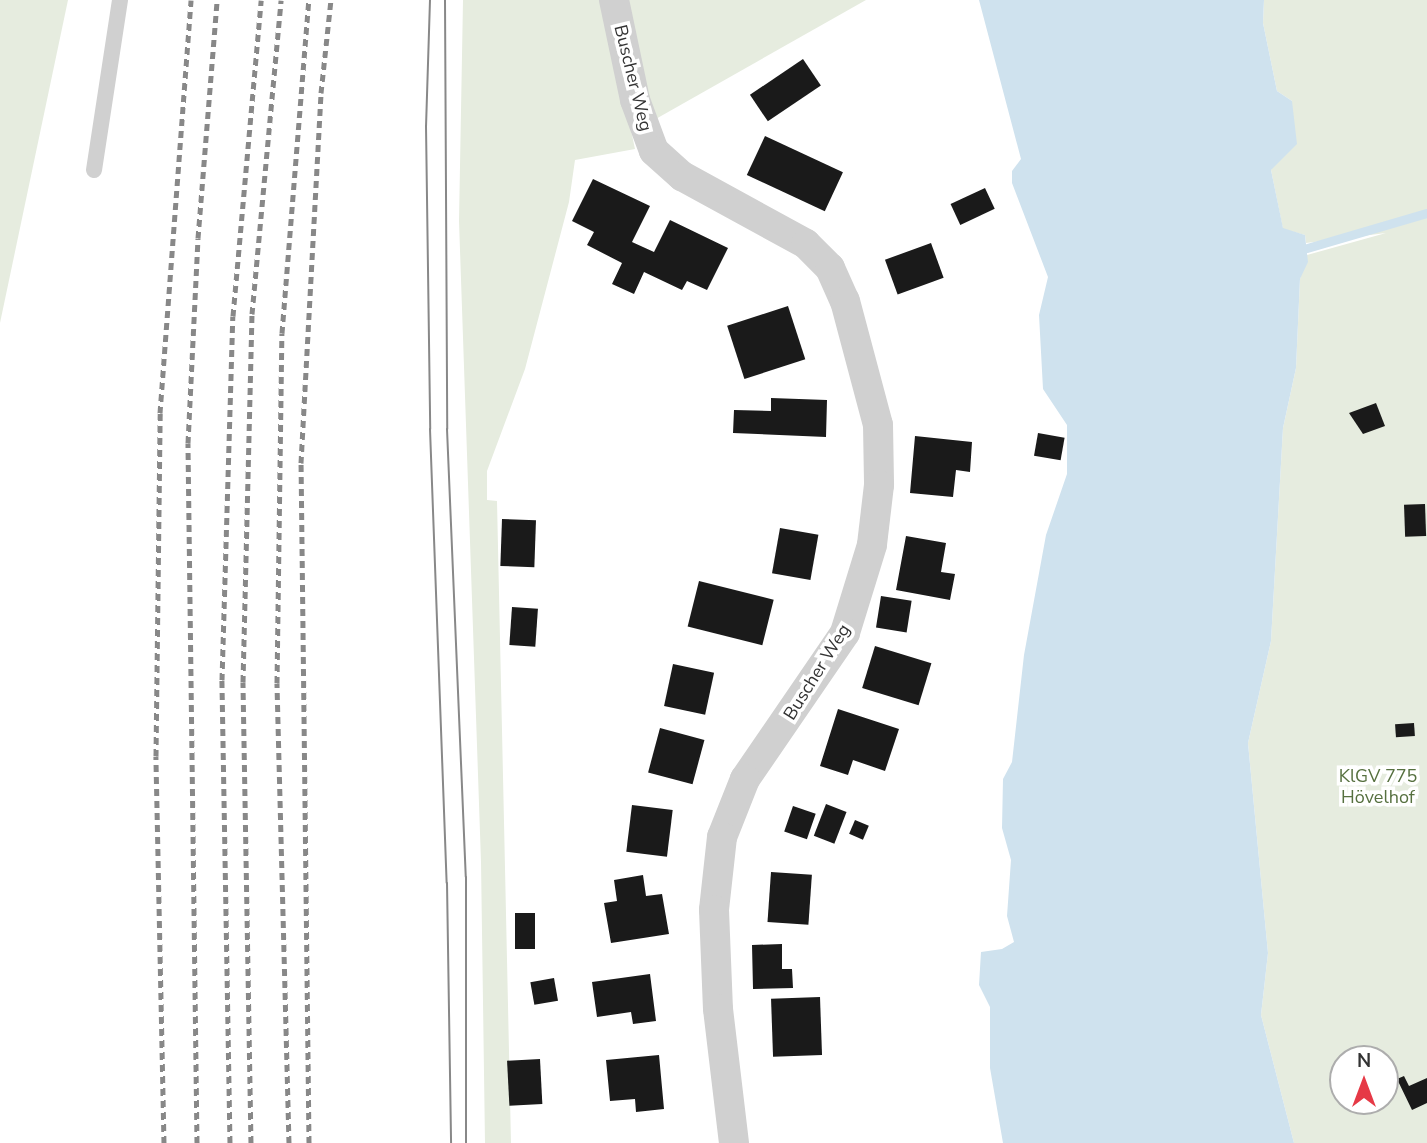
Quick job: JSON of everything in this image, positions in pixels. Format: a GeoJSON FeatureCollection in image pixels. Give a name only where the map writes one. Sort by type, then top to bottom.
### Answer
{"type":"FeatureCollection","features":[{"type":"Feature","properties":{"kind":"street","name":"Buscher Weg"},"geometry":{"type":"LineString","coordinates":[[614,0],[635,100],[654,150],[682,176],[806,244],[830,268],[845,301],[878,425],[879,485],[872,545],[845,633],[739,790],[727,816],[718,858],[714,910],[718,1009],[734,1143]]}},
{"type":"Feature","properties":{"kind":"lane"},"geometry":{"type":"LineString","coordinates":[[94,170],[120,0]]}},
{"type":"Feature","properties":{"kind":"green space"},"geometry":{"type":"Polygon","coordinates":[[[0,0],[68,0],[0,323],[0,0]]]}},
{"type":"Feature","properties":{"kind":"green space"},"geometry":{"type":"Polygon","coordinates":[[[463,0],[603,0],[635,149],[575,160],[569,202],[525,369],[487,471],[487,500],[497,501],[511,1143],[485,1143],[481,862],[459,221],[463,0]]]}},
{"type":"Feature","properties":{"kind":"green space"},"geometry":{"type":"Polygon","coordinates":[[[626,0],[866,0],[654,120],[626,0]]]}},
{"type":"Feature","properties":{"kind":"green space","name":"KlGV 775 Hövelhof"},"geometry":{"type":"Polygon","coordinates":[[[1264,0],[1427,0],[1427,1143],[1294,1143],[1261,1015],[1268,953],[1248,743],[1271,641],[1283,428],[1296,368],[1300,279],[1307,255],[1386,233],[1306,243],[1305,235],[1283,229],[1271,170],[1292,101],[1277,91],[1263,23],[1264,0]]]}},
{"type":"Feature","properties":{"kind":"water"},"geometry":{"type":"Polygon","coordinates":[[[979,0],[1264,0],[1263,23],[1277,91],[1292,101],[1297,144],[1271,170],[1283,228],[1305,235],[1308,262],[1300,279],[1296,368],[1283,428],[1271,641],[1248,743],[1268,953],[1261,1015],[1294,1143],[1003,1143],[990,1068],[990,1007],[979,985],[981,952],[1002,949],[1014,942],[1007,916],[1011,860],[1002,828],[1003,779],[1012,762],[1024,655],[1046,535],[1067,474],[1067,425],[1043,389],[1039,315],[1048,277],[1012,183],[1012,171],[1021,159],[979,0]]]}},
{"type":"Feature","properties":{"kind":"building"},"geometry":{"type":"Polygon","coordinates":[[[803,59],[821,86],[768,121],[750,95],[803,59]]]}},
{"type":"Feature","properties":{"kind":"building"},"geometry":{"type":"Polygon","coordinates":[[[765,136],[843,172],[825,211],[747,175],[765,136]]]}},
{"type":"Feature","properties":{"kind":"building"},"geometry":{"type":"Polygon","coordinates":[[[593,179],[650,206],[632,242],[654,252],[670,220],[728,248],[707,290],[687,281],[682,290],[644,272],[634,294],[612,284],[622,263],[587,245],[594,232],[572,221],[593,179]]]}},
{"type":"Feature","properties":{"kind":"building"},"geometry":{"type":"Polygon","coordinates":[[[985,188],[995,209],[960,225],[951,204],[985,188]]]}},
{"type":"Feature","properties":{"kind":"building"},"geometry":{"type":"Polygon","coordinates":[[[931,243],[944,278],[898,295],[885,260],[931,243]]]}},
{"type":"Feature","properties":{"kind":"building"},"geometry":{"type":"Polygon","coordinates":[[[788,306],[805,359],[744,379],[727,326],[788,306]]]}},
{"type":"Feature","properties":{"kind":"building"},"geometry":{"type":"Polygon","coordinates":[[[771,398],[827,400],[826,437],[733,433],[734,410],[771,411],[771,398]]]}},
{"type":"Feature","properties":{"kind":"building"},"geometry":{"type":"Polygon","coordinates":[[[1376,403],[1385,426],[1363,434],[1349,413],[1376,403]]]}},
{"type":"Feature","properties":{"kind":"building"},"geometry":{"type":"Polygon","coordinates":[[[1038,433],[1065,438],[1061,460],[1034,456],[1038,433]]]}},
{"type":"Feature","properties":{"kind":"building"},"geometry":{"type":"Polygon","coordinates":[[[915,436],[972,442],[970,472],[956,470],[953,497],[910,493],[915,436]]]}},
{"type":"Feature","properties":{"kind":"building"},"geometry":{"type":"Polygon","coordinates":[[[1425,504],[1426,536],[1405,537],[1404,505],[1425,504]]]}},
{"type":"Feature","properties":{"kind":"building"},"geometry":{"type":"Polygon","coordinates":[[[502,519],[536,520],[534,567],[500,566],[502,519]]]}},
{"type":"Feature","properties":{"kind":"building"},"geometry":{"type":"Polygon","coordinates":[[[780,528],[818,535],[810,580],[772,573],[780,528]]]}},
{"type":"Feature","properties":{"kind":"building"},"geometry":{"type":"Polygon","coordinates":[[[906,536],[946,543],[941,572],[955,574],[950,600],[896,590],[906,536]]]}},
{"type":"Feature","properties":{"kind":"building"},"geometry":{"type":"Polygon","coordinates":[[[699,581],[774,600],[762,645],[688,627],[699,581]]]}},
{"type":"Feature","properties":{"kind":"building"},"geometry":{"type":"Polygon","coordinates":[[[881,596],[912,601],[907,632],[876,628],[881,596]]]}},
{"type":"Feature","properties":{"kind":"building"},"geometry":{"type":"Polygon","coordinates":[[[512,607],[538,609],[535,647],[509,645],[512,607]]]}},
{"type":"Feature","properties":{"kind":"building"},"geometry":{"type":"Polygon","coordinates":[[[875,646],[931,663],[919,705],[862,688],[875,646]]]}},
{"type":"Feature","properties":{"kind":"building"},"geometry":{"type":"Polygon","coordinates":[[[673,664],[714,673],[705,715],[664,706],[673,664]]]}},
{"type":"Feature","properties":{"kind":"building"},"geometry":{"type":"Polygon","coordinates":[[[838,709],[899,729],[885,771],[853,760],[848,775],[820,766],[838,709]]]}},
{"type":"Feature","properties":{"kind":"building"},"geometry":{"type":"Polygon","coordinates":[[[1414,723],[1415,736],[1396,737],[1395,724],[1414,723]]]}},
{"type":"Feature","properties":{"kind":"building"},"geometry":{"type":"Polygon","coordinates":[[[660,728],[704,740],[693,784],[648,772],[660,728]]]}},
{"type":"Feature","properties":{"kind":"building"},"geometry":{"type":"Polygon","coordinates":[[[826,804],[847,812],[834,844],[814,836],[826,804]]]}},
{"type":"Feature","properties":{"kind":"building"},"geometry":{"type":"Polygon","coordinates":[[[632,805],[673,810],[667,857],[626,852],[632,805]]]}},
{"type":"Feature","properties":{"kind":"building"},"geometry":{"type":"Polygon","coordinates":[[[793,806],[816,814],[807,839],[784,832],[793,806]]]}},
{"type":"Feature","properties":{"kind":"building"},"geometry":{"type":"Polygon","coordinates":[[[855,820],[869,826],[863,840],[849,834],[855,820]]]}},
{"type":"Feature","properties":{"kind":"building"},"geometry":{"type":"Polygon","coordinates":[[[771,872],[812,875],[808,925],[768,922],[771,872]]]}},
{"type":"Feature","properties":{"kind":"building"},"geometry":{"type":"Polygon","coordinates":[[[643,875],[646,896],[662,894],[669,934],[611,943],[604,903],[617,901],[614,880],[643,875]]]}},
{"type":"Feature","properties":{"kind":"building"},"geometry":{"type":"Polygon","coordinates":[[[515,913],[535,913],[535,949],[515,949],[515,913]]]}},
{"type":"Feature","properties":{"kind":"building"},"geometry":{"type":"Polygon","coordinates":[[[782,944],[782,969],[792,969],[793,988],[753,989],[752,945],[782,944]]]}},
{"type":"Feature","properties":{"kind":"building"},"geometry":{"type":"Polygon","coordinates":[[[650,974],[656,1021],[633,1024],[631,1012],[597,1017],[592,982],[650,974]]]}},
{"type":"Feature","properties":{"kind":"building"},"geometry":{"type":"Polygon","coordinates":[[[554,978],[558,1001],[534,1005],[530,982],[554,978]]]}},
{"type":"Feature","properties":{"kind":"building"},"geometry":{"type":"Polygon","coordinates":[[[820,997],[822,1055],[773,1057],[771,999],[820,997]]]}},
{"type":"Feature","properties":{"kind":"building"},"geometry":{"type":"Polygon","coordinates":[[[659,1055],[664,1109],[636,1112],[635,1099],[610,1101],[606,1060],[659,1055]]]}},
{"type":"Feature","properties":{"kind":"building"},"geometry":{"type":"Polygon","coordinates":[[[540,1059],[542,1104],[509,1106],[507,1061],[540,1059]]]}},
{"type":"Feature","properties":{"kind":"building"},"geometry":{"type":"Polygon","coordinates":[[[1404,1076],[1409,1086],[1427,1078],[1427,1103],[1412,1110],[1399,1078],[1404,1076]]]}},
{"type":"Feature","properties":{"kind":"waterway"},"geometry":{"type":"LineString","coordinates":[[1307,248],[1427,213]]}},
{"type":"Feature","properties":{"kind":"tram line"},"geometry":{"type":"LineString","coordinates":[[430,0],[426,126],[430,429],[447,883],[451,1143]]}},
{"type":"Feature","properties":{"kind":"tram line"},"geometry":{"type":"LineString","coordinates":[[445,0],[447,429],[466,877],[466,1143]]}},
{"type":"Feature","properties":{"kind":"railway"},"geometry":{"type":"LineString","coordinates":[[164,1143],[156,756],[160,413],[191,0]]}},
{"type":"Feature","properties":{"kind":"railway"},"geometry":{"type":"LineString","coordinates":[[197,1143],[188,443],[198,238],[217,0]]}},
{"type":"Feature","properties":{"kind":"railway"},"geometry":{"type":"LineString","coordinates":[[230,1143],[222,680],[233,316],[261,0]]}},
{"type":"Feature","properties":{"kind":"railway"},"geometry":{"type":"LineString","coordinates":[[251,1143],[243,682],[252,314],[281,0]]}},
{"type":"Feature","properties":{"kind":"railway"},"geometry":{"type":"LineString","coordinates":[[289,1143],[277,683],[282,333],[309,0]]}},
{"type":"Feature","properties":{"kind":"railway"},"geometry":{"type":"LineString","coordinates":[[309,1143],[301,463],[321,93],[331,0]]}}]}
